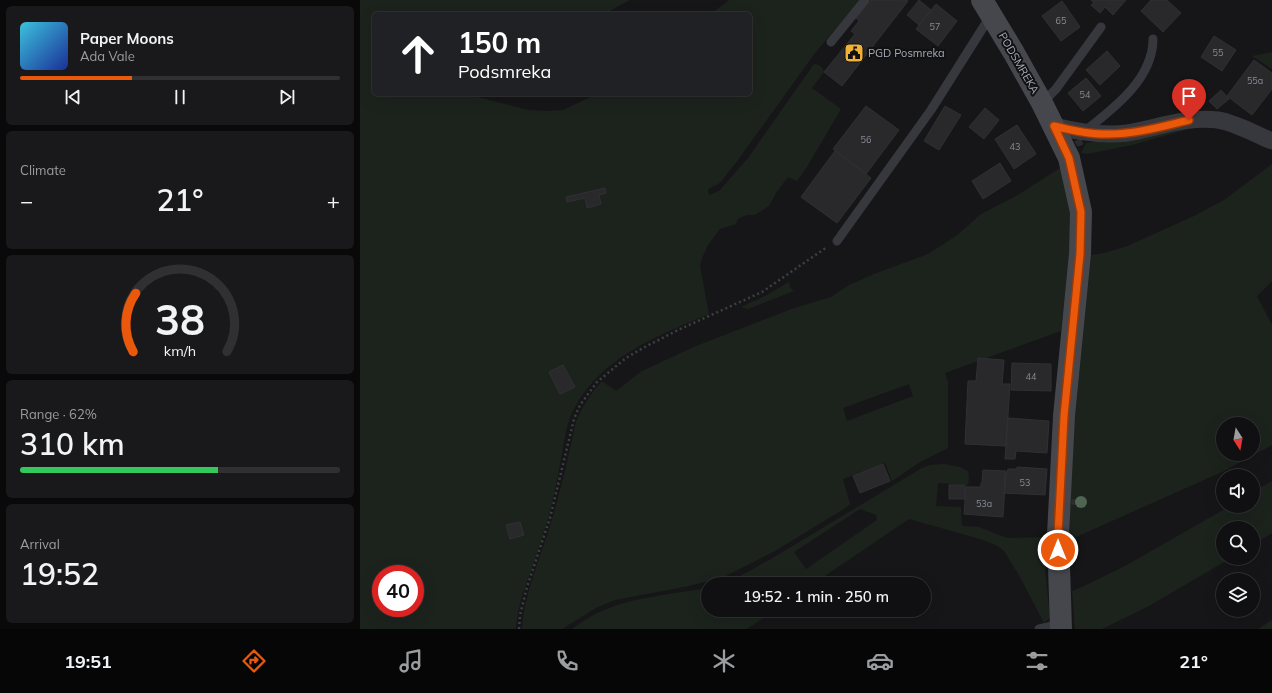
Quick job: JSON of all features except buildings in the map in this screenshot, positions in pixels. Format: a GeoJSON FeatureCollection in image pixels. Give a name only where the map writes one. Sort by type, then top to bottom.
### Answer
{"type":"FeatureCollection","features":[{"type":"Feature","properties":{"kind":"street","name":"PODSMREKA"},"geometry":{"type":"LineString","coordinates":[[987,7],[1042,103],[1069,158],[1081,212],[1080,254],[1064,416],[1058,535],[1061,627]]}},
{"type":"Feature","properties":{"kind":"street"},"geometry":{"type":"LineString","coordinates":[[1054,126],[1073,131],[1103,134],[1126,133],[1189,120],[1219,120],[1272,141]]}},
{"type":"Feature","properties":{"kind":"lane"},"geometry":{"type":"LineString","coordinates":[[831,42],[865,0]]}},
{"type":"Feature","properties":{"kind":"lane"},"geometry":{"type":"LineString","coordinates":[[837,240],[931,110],[987,7]]}},
{"type":"Feature","properties":{"kind":"lane"},"geometry":{"type":"LineString","coordinates":[[1042,103],[1056,89],[1101,27]]}},
{"type":"Feature","properties":{"kind":"lane"},"geometry":{"type":"LineString","coordinates":[[1084,132],[1107,114],[1134,87],[1147,67],[1153,50],[1153,39]]}},
{"type":"Feature","properties":{"kind":"lane"},"geometry":{"type":"LineString","coordinates":[[1039,629],[1061,627]]}},
{"type":"Feature","properties":{"kind":"path"},"geometry":{"type":"LineString","coordinates":[[519,629],[520,615],[527,587],[550,518],[574,419],[580,405],[597,382],[626,358],[643,348],[678,330],[762,292],[837,240]]}},
{"type":"Feature","properties":{"kind":"shaded area"},"geometry":{"type":"Polygon","coordinates":[[[360,0],[630,0],[608,12],[372,12],[372,96],[474,96],[528,110],[547,111],[563,110],[593,96],[752,96],[752,12],[714,12],[729,0],[860,0],[815,53],[720,183],[708,189],[709,195],[719,191],[748,158],[814,64],[820,66],[824,72],[812,88],[841,109],[807,167],[797,181],[788,177],[776,193],[769,206],[755,215],[747,215],[738,219],[736,224],[720,229],[708,245],[700,266],[709,314],[667,332],[626,354],[607,368],[591,384],[578,402],[567,427],[548,519],[521,600],[516,629],[360,629],[360,0]]]}},
{"type":"Feature","properties":{"kind":"shaded area"},"geometry":{"type":"Polygon","coordinates":[[[1272,52],[1272,69],[1252,56],[1272,52]]]}},
{"type":"Feature","properties":{"kind":"shaded area"},"geometry":{"type":"Polygon","coordinates":[[[1192,128],[1132,145],[1087,154],[1081,153],[1086,143],[1192,128]]]}},
{"type":"Feature","properties":{"kind":"shaded area"},"geometry":{"type":"Polygon","coordinates":[[[1272,164],[1272,281],[1257,296],[1272,325],[1272,445],[1260,451],[1260,417],[1216,417],[1216,461],[1242,461],[1228,469],[1216,469],[1216,475],[1076,537],[1069,535],[1072,449],[1091,255],[1125,247],[1194,216],[1224,200],[1272,164]]]}},
{"type":"Feature","properties":{"kind":"shaded area"},"geometry":{"type":"Polygon","coordinates":[[[1060,168],[1070,195],[1072,233],[1061,331],[945,373],[948,382],[948,448],[920,462],[892,481],[885,463],[843,479],[850,504],[847,507],[775,551],[724,577],[701,577],[701,583],[615,600],[596,608],[562,629],[522,629],[523,616],[532,578],[557,503],[576,422],[587,400],[602,381],[616,391],[642,371],[696,346],[794,308],[831,297],[849,285],[928,254],[956,236],[981,214],[1016,196],[1060,168]],[[909,384],[843,408],[847,421],[913,396],[909,384]]]}},
{"type":"Feature","properties":{"kind":"shaded area"},"geometry":{"type":"Polygon","coordinates":[[[789,282],[790,288],[794,291],[748,309],[741,307],[767,295],[789,282]]]}},
{"type":"Feature","properties":{"kind":"shaded area"},"geometry":{"type":"Polygon","coordinates":[[[944,464],[960,467],[968,471],[968,485],[938,483],[936,506],[961,507],[962,526],[979,527],[1007,538],[1046,537],[1045,569],[1050,617],[1044,623],[1019,575],[1004,551],[998,546],[980,539],[909,519],[823,577],[738,577],[776,556],[922,468],[930,465],[944,464]],[[860,509],[794,552],[806,569],[877,520],[876,515],[860,509]]]}},
{"type":"Feature","properties":{"kind":"shaded area"},"geometry":{"type":"Polygon","coordinates":[[[1272,481],[1272,533],[1260,541],[1260,521],[1216,521],[1216,565],[1219,565],[1147,607],[1102,629],[1075,629],[1072,591],[1125,566],[1218,513],[1260,513],[1260,488],[1272,481]]]}},
{"type":"Feature","properties":{"kind":"shaded area"},"geometry":{"type":"Polygon","coordinates":[[[701,589],[701,617],[765,617],[747,629],[572,629],[585,620],[603,611],[644,598],[701,589]]]}},
{"type":"Feature","properties":{"kind":"shaded area"},"geometry":{"type":"Polygon","coordinates":[[[1272,620],[1272,629],[1258,629],[1272,620]]]}},
{"type":"Feature","properties":{"kind":"place","name":"PGD Posmreka"},"geometry":{"type":"Point","coordinates":[854,53]}},
{"type":"Feature","properties":{"kind":"route"},"geometry":{"type":"LineString","coordinates":[[1058,550],[1064,416],[1080,254],[1081,212],[1076,183],[1069,158],[1054,126],[1073,131],[1103,134],[1126,133],[1189,120]]}}]}
